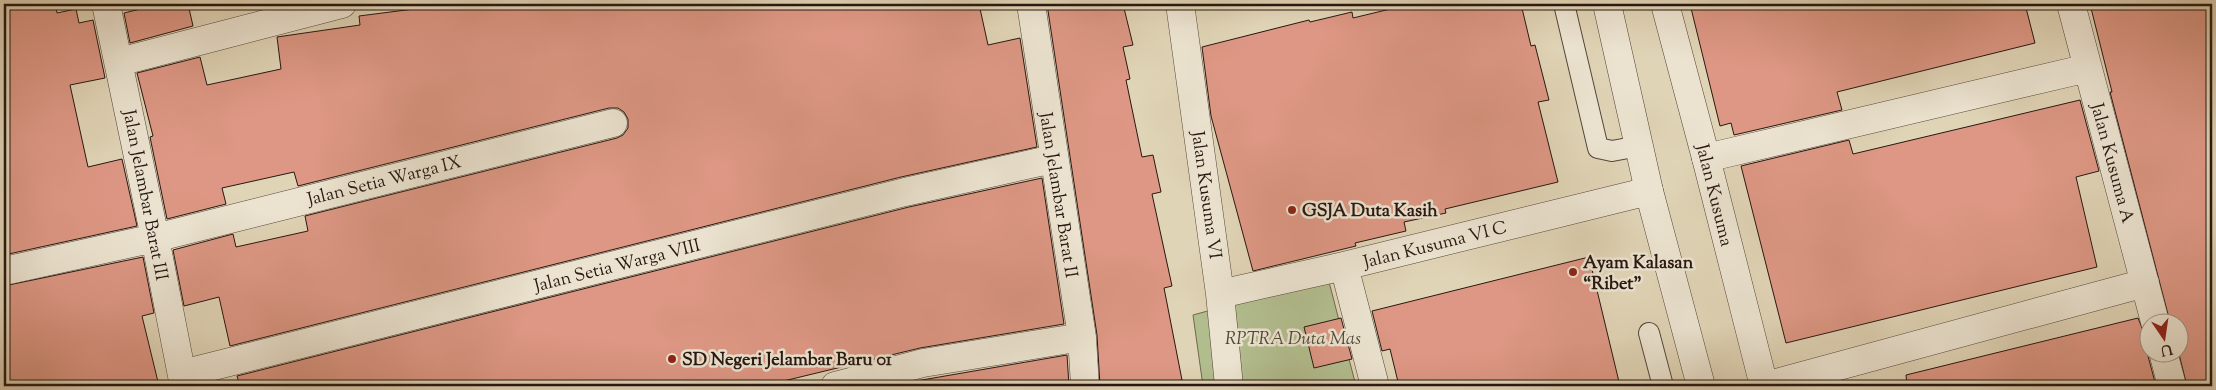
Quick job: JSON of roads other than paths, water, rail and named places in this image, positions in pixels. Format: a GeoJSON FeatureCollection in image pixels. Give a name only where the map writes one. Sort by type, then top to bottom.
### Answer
{"type":"FeatureCollection","features":[{"type":"Feature","properties":{"kind":"street","name":"Jalan Jelambar Barat III"},"geometry":{"type":"LineString","coordinates":[[106,4],[183,380]]}},
{"type":"Feature","properties":{"kind":"street"},"geometry":{"type":"LineString","coordinates":[[119,62],[342,4]]}},
{"type":"Feature","properties":{"kind":"street","name":"Jalan Jelambar Barat II"},"geometry":{"type":"LineString","coordinates":[[1031,4],[1082,337],[1086,386]]}},
{"type":"Feature","properties":{"kind":"street"},"geometry":{"type":"LineString","coordinates":[[1607,4],[1649,191],[1701,386]]}},
{"type":"Feature","properties":{"kind":"street","name":"Jalan Kusuma"},"geometry":{"type":"LineString","coordinates":[[1665,4],[1764,386]]}},
{"type":"Feature","properties":{"kind":"street","name":"Jalan Kusuma A"},"geometry":{"type":"LineString","coordinates":[[2071,4],[2153,312]]}},
{"type":"Feature","properties":{"kind":"street","name":"Jalan Kusuma VI"},"geometry":{"type":"LineString","coordinates":[[1186,5],[1229,386]]}},
{"type":"Feature","properties":{"kind":"street"},"geometry":{"type":"LineString","coordinates":[[1706,158],[2088,68]]}},
{"type":"Feature","properties":{"kind":"street","name":"Jalan Setia Warga IX"},"geometry":{"type":"LineString","coordinates":[[4,271],[155,238],[613,122]]}},
{"type":"Feature","properties":{"kind":"street","name":"Jalan Setia Warga VIII"},"geometry":{"type":"LineString","coordinates":[[183,380],[886,197],[1054,159]]}},
{"type":"Feature","properties":{"kind":"street","name":"Jalan Kusuma VI C"},"geometry":{"type":"LineString","coordinates":[[1220,294],[1344,266],[1649,191]]}},
{"type":"Feature","properties":{"kind":"street"},"geometry":{"type":"LineString","coordinates":[[1344,266],[1374,386]]}},
{"type":"Feature","properties":{"kind":"street"},"geometry":{"type":"LineString","coordinates":[[1764,386],[2146,283]]}},
{"type":"Feature","properties":{"kind":"street"},"geometry":{"type":"LineString","coordinates":[[834,386],[922,363],[1082,337]]}},
{"type":"Feature","properties":{"kind":"street"},"geometry":{"type":"LineString","coordinates":[[2166,362],[2172,386]]}},
{"type":"Feature","properties":{"kind":"lane"},"geometry":{"type":"LineString","coordinates":[[1564,4],[1598,148],[1612,151],[1639,146]]}},
{"type":"Feature","properties":{"kind":"lane"},"geometry":{"type":"LineString","coordinates":[[1649,333],[1663,386]]}},
{"type":"Feature","properties":{"kind":"place","name":"GSJA Duta Kasih"},"geometry":{"type":"Point","coordinates":[1292,210]}},
{"type":"Feature","properties":{"kind":"place","name":"Ayam Kalasan “Ribet”"},"geometry":{"type":"Point","coordinates":[1573,272]}},
{"type":"Feature","properties":{"kind":"place","name":"SD Negeri Jelambar Baru 01"},"geometry":{"type":"Point","coordinates":[672,359]}},
{"type":"Feature","properties":{"kind":"park label","name":"RPTRA Duta Mas"},"geometry":{"type":"Point","coordinates":[1293,338]}}]}
